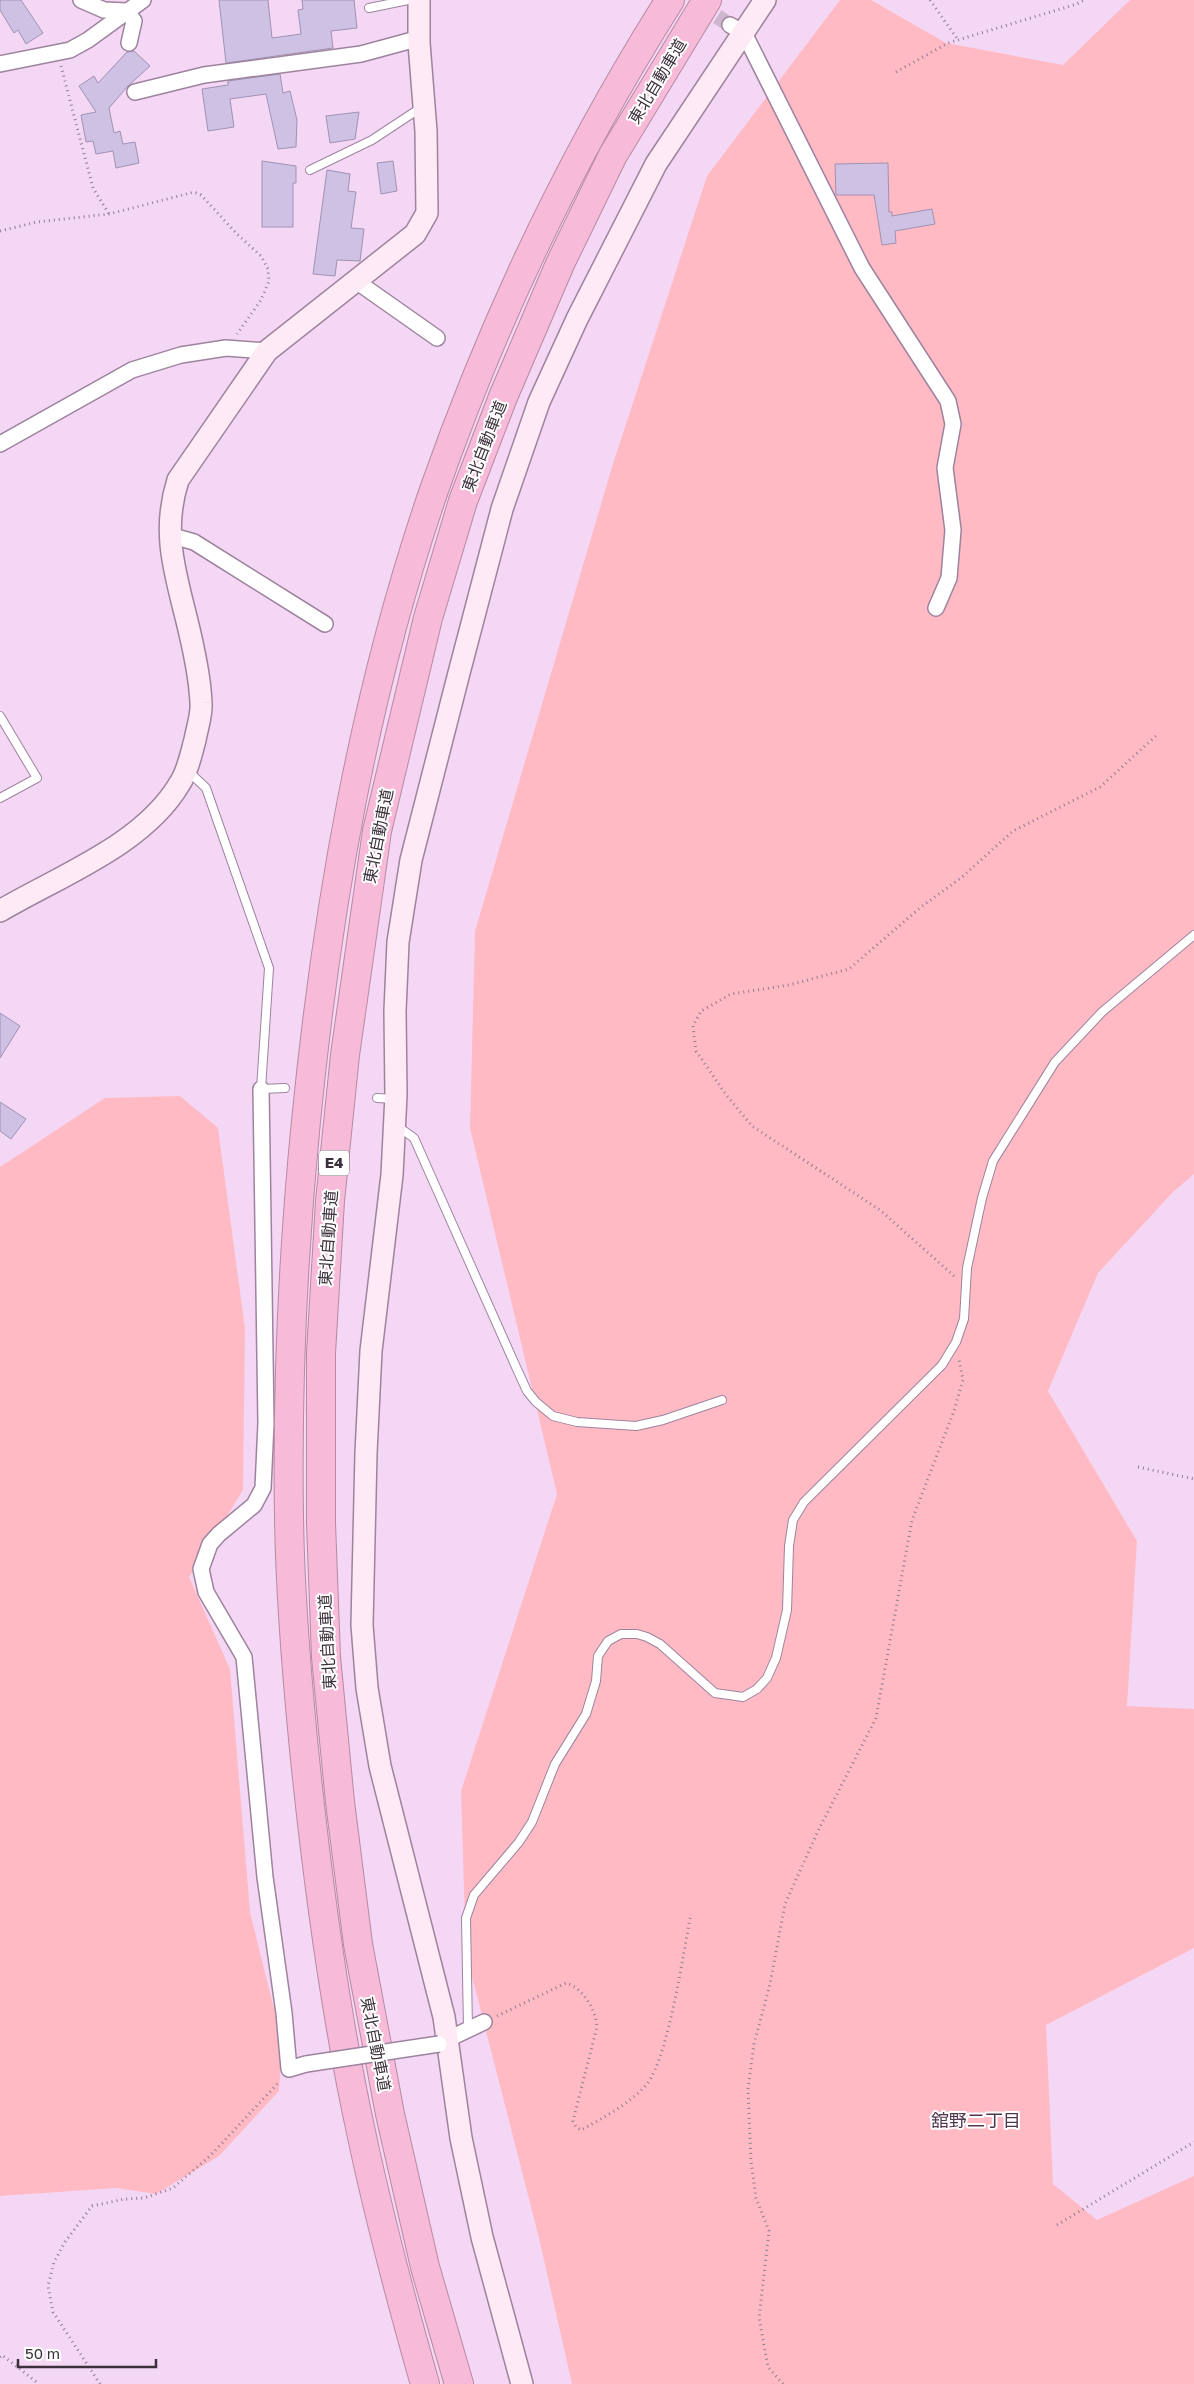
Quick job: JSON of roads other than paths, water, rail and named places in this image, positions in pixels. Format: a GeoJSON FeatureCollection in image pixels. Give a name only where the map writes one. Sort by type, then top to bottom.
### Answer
{"type":"FeatureCollection","features":[{"type":"Feature","properties":{"kind":"highway","name":"東北自動車道"},"geometry":{"type":"LineString","coordinates":[[425,2384],[394,2275],[360,2127],[331,1967],[310,1811],[295,1658],[289,1520],[290,1355],[298,1203],[313,1051],[332,914],[366,735],[399,605],[433,494],[472,387],[532,250],[589,136],[670,0]]}},
{"type":"Feature","properties":{"kind":"highway","name":"東北自動車道"},"geometry":{"type":"LineString","coordinates":[[459,2384],[425,2267],[390,2114],[358,1944],[340,1802],[326,1657],[321,1523],[321,1353],[330,1202],[345,1055],[377,832],[428,618],[463,501],[503,397],[568,247],[613,155],[707,0]]}},
{"type":"Feature","properties":{"kind":"street"},"geometry":{"type":"LineString","coordinates":[[81,0],[104,10],[127,12],[134,21],[129,43]]}},
{"type":"Feature","properties":{"kind":"street"},"geometry":{"type":"LineString","coordinates":[[0,64],[70,50],[88,40],[143,0]]}},
{"type":"Feature","properties":{"kind":"street"},"geometry":{"type":"LineString","coordinates":[[0,911],[112,848],[139,829],[164,806],[180,783],[186,769],[202,704],[193,646],[176,574],[169,534],[171,502],[178,480],[267,351],[415,234],[427,213],[419,0]]}},
{"type":"Feature","properties":{"kind":"street"},"geometry":{"type":"LineString","coordinates":[[522,2384],[485,2246],[460,2138],[444,2042],[380,1766],[367,1688],[362,1625],[370,1351],[392,1175],[395,1124],[387,1098],[396,1011],[398,942],[411,860],[502,509],[539,402],[577,319],[656,164],[737,29],[766,0]]}},
{"type":"Feature","properties":{"kind":"street"},"geometry":{"type":"LineString","coordinates":[[737,29],[862,268],[948,401],[953,424],[945,468],[953,530],[949,578],[936,608]]}},
{"type":"Feature","properties":{"kind":"street"},"geometry":{"type":"LineString","coordinates":[[135,92],[204,75],[266,65],[361,54],[420,38]]}},
{"type":"Feature","properties":{"kind":"street"},"geometry":{"type":"LineString","coordinates":[[356,281],[437,338]]}},
{"type":"Feature","properties":{"kind":"street"},"geometry":{"type":"LineString","coordinates":[[0,444],[132,370],[181,355],[226,348],[267,351]]}},
{"type":"Feature","properties":{"kind":"street"},"geometry":{"type":"LineString","coordinates":[[169,534],[194,542],[325,624]]}},
{"type":"Feature","properties":{"kind":"street"},"geometry":{"type":"LineString","coordinates":[[261,1088],[266,1423],[263,1488],[254,1505],[219,1534],[210,1544],[201,1569],[206,1592],[244,1657],[266,1878],[284,2013],[289,2070],[306,2064],[444,2042],[484,2022]]}},
{"type":"Feature","properties":{"kind":"lane"},"geometry":{"type":"LineString","coordinates":[[369,8],[408,0]]}},
{"type":"Feature","properties":{"kind":"lane"},"geometry":{"type":"LineString","coordinates":[[310,170],[372,140],[424,105]]}},
{"type":"Feature","properties":{"kind":"lane"},"geometry":{"type":"LineString","coordinates":[[0,716],[36,778],[0,798]]}},
{"type":"Feature","properties":{"kind":"lane"},"geometry":{"type":"LineString","coordinates":[[186,769],[206,788],[269,968],[261,1088],[285,1088]]}},
{"type":"Feature","properties":{"kind":"lane"},"geometry":{"type":"LineString","coordinates":[[468,2029],[466,1918],[474,1895],[519,1842],[532,1822],[556,1764],[586,1714],[596,1681],[598,1656],[608,1641],[621,1634],[648,1636],[660,1644],[715,1693],[743,1697],[757,1689],[766,1678],[776,1658],[787,1610],[789,1546],[793,1520],[804,1502],[942,1365],[956,1342],[964,1319],[967,1268],[980,1206],[993,1161],[1055,1062],[1102,1012],[1194,935]]}},
{"type":"Feature","properties":{"kind":"lane"},"geometry":{"type":"LineString","coordinates":[[395,1124],[414,1138],[524,1383],[536,1402],[554,1416],[577,1422],[636,1426],[663,1420],[722,1400]]}},
{"type":"Feature","properties":{"kind":"tunnel"},"geometry":{"type":"LineString","coordinates":[[698,4],[730,25]]}},
{"type":"Feature","properties":{"kind":"district","name":"舘野二丁目"},"geometry":{"type":"Point","coordinates":[976,2121]}}]}
